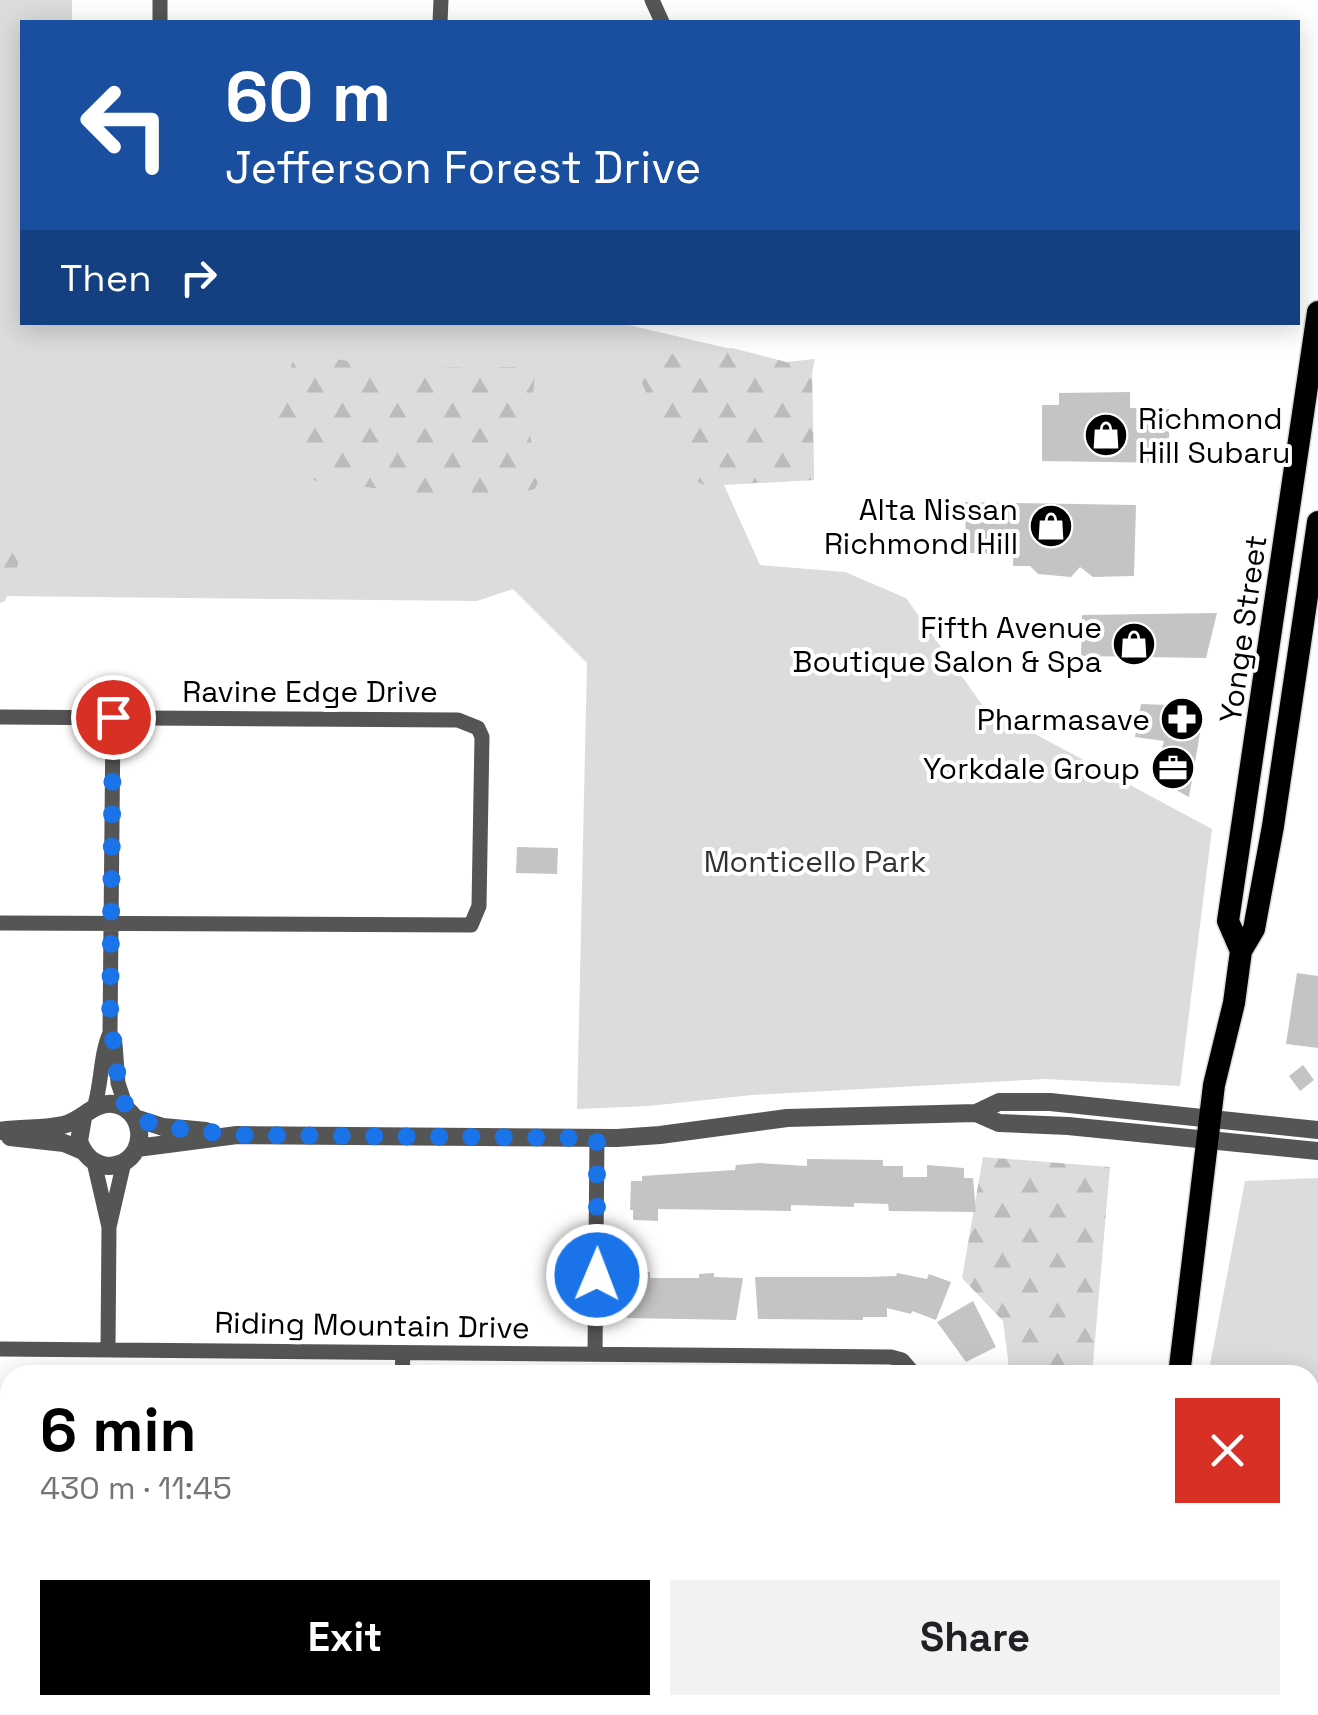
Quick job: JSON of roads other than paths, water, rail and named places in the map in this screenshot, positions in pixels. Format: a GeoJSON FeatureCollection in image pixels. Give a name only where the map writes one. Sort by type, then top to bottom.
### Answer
{"type":"FeatureCollection","features":[{"type":"Feature","properties":{"kind":"main road","name":"Yonge Street"},"geometry":{"type":"LineString","coordinates":[[1241,951],[1228,920],[1318,312]]}},
{"type":"Feature","properties":{"kind":"main road","name":"Yonge Street"},"geometry":{"type":"LineString","coordinates":[[1180,1365],[1214,1085],[1234,1003],[1241,951],[1254,929],[1318,522]]}},
{"type":"Feature","properties":{"kind":"street","name":"Ravine Edge Drive"},"geometry":{"type":"LineString","coordinates":[[0,717],[458,720],[478,728],[482,737],[479,906],[471,926],[111,924]]}},
{"type":"Feature","properties":{"kind":"street"},"geometry":{"type":"LineString","coordinates":[[109,1226],[89,1156],[78,1134],[102,1083],[105,1044],[110,1033],[113,717]]}},
{"type":"Feature","properties":{"kind":"street"},"geometry":{"type":"LineString","coordinates":[[0,923],[111,924]]}},
{"type":"Feature","properties":{"kind":"street"},"geometry":{"type":"LineString","coordinates":[[108,1349],[109,1226],[140,1133],[118,1083],[115,1044],[110,1033]]}},
{"type":"Feature","properties":{"kind":"street"},"geometry":{"type":"LineString","coordinates":[[0,1133],[63,1125],[109,1104],[163,1127],[237,1135],[597,1138],[660,1136],[787,1118],[976,1114],[998,1102],[1050,1102],[1318,1152]]}},
{"type":"Feature","properties":{"kind":"street"},"geometry":{"type":"LineString","coordinates":[[1208,1130],[1318,1130]]}},
{"type":"Feature","properties":{"kind":"street"},"geometry":{"type":"LineString","coordinates":[[0,1133],[64,1144],[109,1166],[130,1155],[237,1135]]}},
{"type":"Feature","properties":{"kind":"street"},"geometry":{"type":"LineString","coordinates":[[595,1354],[597,1138]]}},
{"type":"Feature","properties":{"kind":"street","name":"Riding Mountain Drive"},"geometry":{"type":"LineString","coordinates":[[0,1349],[890,1356],[906,1365]]}},
{"type":"Feature","properties":{"kind":"street"},"geometry":{"type":"LineString","coordinates":[[402,1365],[403,1352]]}},
{"type":"Feature","properties":{"kind":"place","name":"Richmond Hill Subaru"},"geometry":{"type":"Point","coordinates":[1106,435]}},
{"type":"Feature","properties":{"kind":"place","name":"Alta Nissan Richmond Hill"},"geometry":{"type":"Point","coordinates":[1051,526]}},
{"type":"Feature","properties":{"kind":"place","name":"Fifth Avenue Boutique Salon & Spa"},"geometry":{"type":"Point","coordinates":[1134,644]}},
{"type":"Feature","properties":{"kind":"place","name":"Pharmasave"},"geometry":{"type":"Point","coordinates":[1182,719]}},
{"type":"Feature","properties":{"kind":"place","name":"Yorkdale Group"},"geometry":{"type":"Point","coordinates":[1173,768]}},
{"type":"Feature","properties":{"kind":"park label","name":"Monticello Park"},"geometry":{"type":"Point","coordinates":[815,861]}}]}
